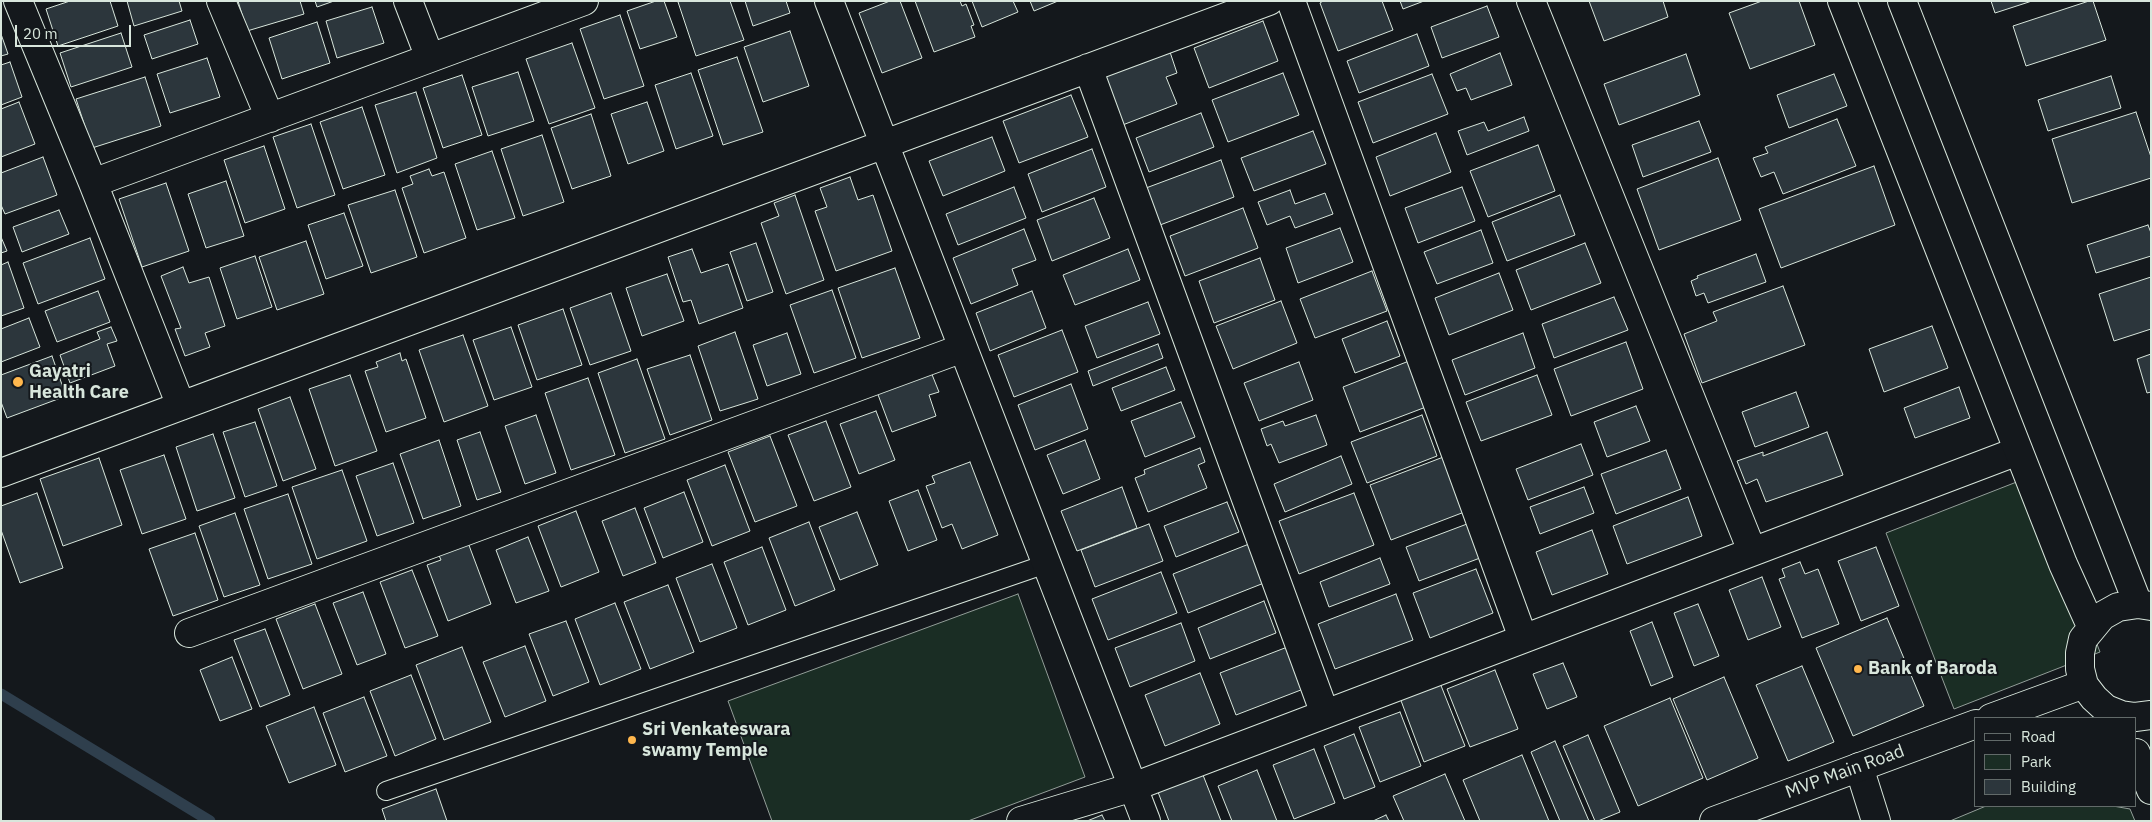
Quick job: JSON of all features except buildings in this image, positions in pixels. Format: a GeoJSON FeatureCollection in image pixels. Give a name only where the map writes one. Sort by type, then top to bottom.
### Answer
{"type":"FeatureCollection","features":[{"type":"Feature","properties":{"kind":"street"},"geometry":{"type":"LineString","coordinates":[[18,1],[94,183],[181,406]]}},
{"type":"Feature","properties":{"kind":"street"},"geometry":{"type":"LineString","coordinates":[[221,1],[270,118]]}},
{"type":"Feature","properties":{"kind":"street"},"geometry":{"type":"LineString","coordinates":[[408,1],[430,58]]}},
{"type":"Feature","properties":{"kind":"street"},"geometry":{"type":"LineString","coordinates":[[94,183],[584,1]]}},
{"type":"Feature","properties":{"kind":"street"},"geometry":{"type":"LineString","coordinates":[[829,1],[1146,821]]}},
{"type":"Feature","properties":{"kind":"street"},"geometry":{"type":"LineString","coordinates":[[2,471],[1269,1]]}},
{"type":"Feature","properties":{"kind":"street"},"geometry":{"type":"LineString","coordinates":[[1291,1],[1523,638]]}},
{"type":"Feature","properties":{"kind":"street"},"geometry":{"type":"LineString","coordinates":[[1531,1],[1752,551]]}},
{"type":"Feature","properties":{"kind":"street"},"geometry":{"type":"LineString","coordinates":[[1842,1],[2063,564],[2091,626]]}},
{"type":"Feature","properties":{"kind":"street"},"geometry":{"type":"LineString","coordinates":[[1902,1],[2144,605],[2118,607],[2102,616],[2091,626],[2084,639],[2080,653],[2080,670],[2084,684],[2094,698],[2106,709],[2121,717]]}},
{"type":"Feature","properties":{"kind":"street"},"geometry":{"type":"LineString","coordinates":[[1088,68],[1325,714]]}},
{"type":"Feature","properties":{"kind":"street"},"geometry":{"type":"LineString","coordinates":[[189,633],[963,348]]}},
{"type":"Feature","properties":{"kind":"street"},"geometry":{"type":"LineString","coordinates":[[1021,821],[1133,787],[2018,451]]}},
{"type":"Feature","properties":{"kind":"street"},"geometry":{"type":"LineString","coordinates":[[1994,717],[2084,684]]}},
{"type":"Feature","properties":{"kind":"street"},"geometry":{"type":"LineString","coordinates":[[2137,718],[2151,715]]}},
{"type":"Feature","properties":{"kind":"street","name":"MVP Main Road"},"geometry":{"type":"LineString","coordinates":[[1714,821],[1974,725]]}},
{"type":"Feature","properties":{"kind":"street"},"geometry":{"type":"LineString","coordinates":[[2137,755],[2151,790]]}},
{"type":"Feature","properties":{"kind":"street"},"geometry":{"type":"LineString","coordinates":[[1859,767],[1876,821]]}},
{"type":"Feature","properties":{"kind":"lane"},"geometry":{"type":"LineString","coordinates":[[386,790],[1046,564]]}},
{"type":"Feature","properties":{"kind":"green space"},"geometry":{"type":"Polygon","coordinates":[[[2032,476],[2100,652],[1954,709],[1886,533],[2032,476]]]}},
{"type":"Feature","properties":{"kind":"green space"},"geometry":{"type":"Polygon","coordinates":[[[1018,594],[1085,777],[968,821],[772,821],[728,701],[1018,594]]]}},
{"type":"Feature","properties":{"kind":"green space"},"geometry":{"type":"Polygon","coordinates":[[[1984,807],[2119,807],[2130,809],[2135,821],[1950,821],[1984,807]]]}},
{"type":"Feature","properties":{"kind":"waterway"},"geometry":{"type":"LineString","coordinates":[[1,694],[210,821]]}},
{"type":"Feature","properties":{"kind":"place","name":"Gayatri Health Care"},"geometry":{"type":"Point","coordinates":[18,382]}},
{"type":"Feature","properties":{"kind":"place","name":"Bank of Baroda"},"geometry":{"type":"Point","coordinates":[1858,669]}},
{"type":"Feature","properties":{"kind":"place","name":"Sri Venkateswara swamy Temple"},"geometry":{"type":"Point","coordinates":[632,740]}}]}
